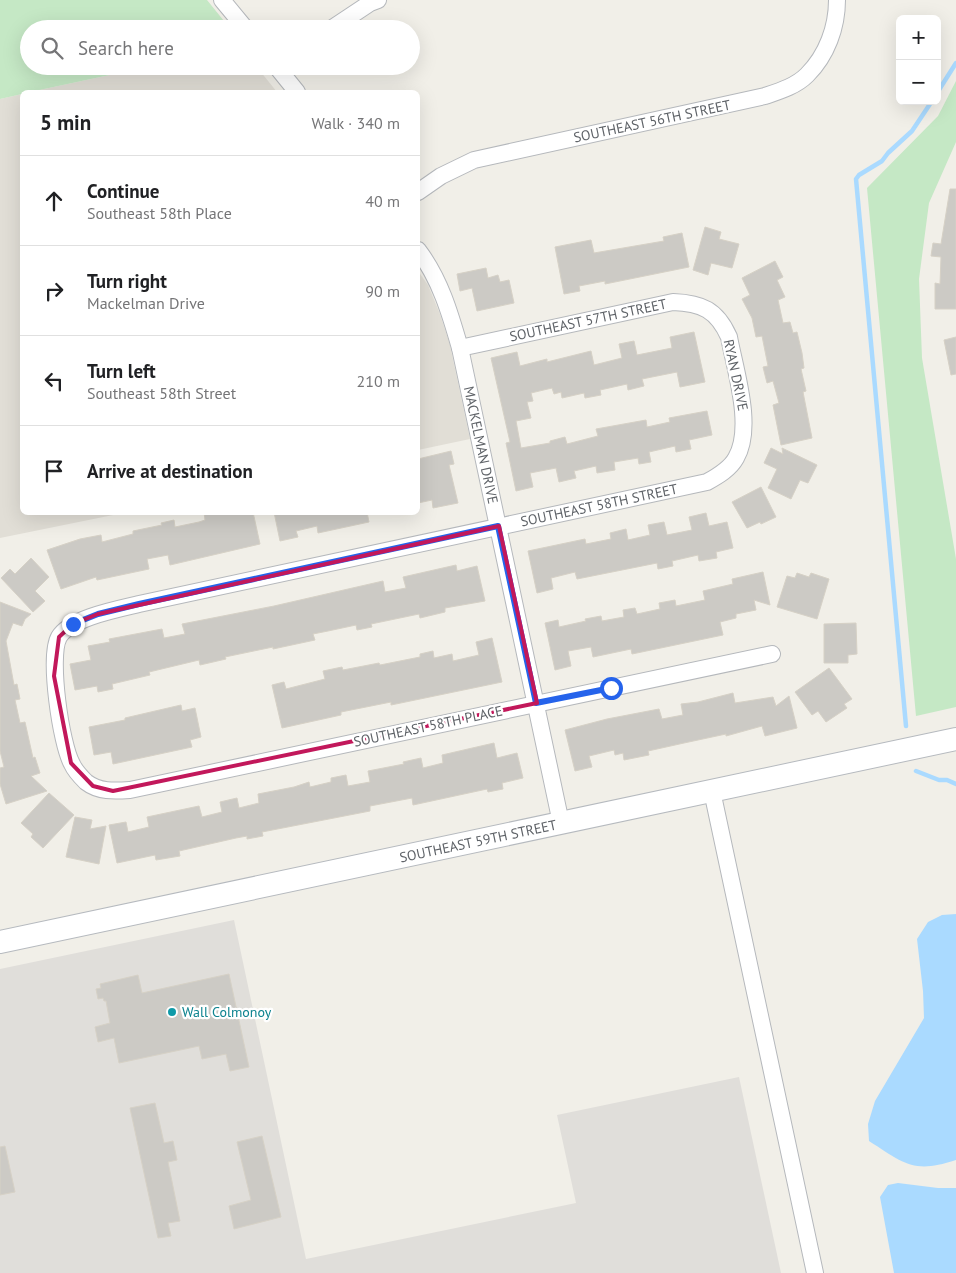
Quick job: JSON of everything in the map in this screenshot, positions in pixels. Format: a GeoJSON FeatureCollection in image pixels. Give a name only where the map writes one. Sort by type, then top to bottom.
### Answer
{"type":"FeatureCollection","features":[{"type":"Feature","properties":{"kind":"main road","name":"SOUTHEAST 59TH STREET"},"geometry":{"type":"LineString","coordinates":[[0,942],[956,739]]}},
{"type":"Feature","properties":{"kind":"street"},"geometry":{"type":"LineString","coordinates":[[222,0],[239,20]]}},
{"type":"Feature","properties":{"kind":"street"},"geometry":{"type":"LineString","coordinates":[[344,20],[370,3],[378,0]]}},
{"type":"Feature","properties":{"kind":"street","name":"SOUTHEAST 56TH STREET"},"geometry":{"type":"LineString","coordinates":[[420,191],[441,176],[474,160],[765,96],[787,88],[807,75],[826,48],[837,16],[837,0]]}},
{"type":"Feature","properties":{"kind":"street"},"geometry":{"type":"LineString","coordinates":[[284,75],[296,90]]}},
{"type":"Feature","properties":{"kind":"street","name":"MACKELMAN DRIVE"},"geometry":{"type":"LineString","coordinates":[[420,252],[438,282],[460,348],[561,823]]}},
{"type":"Feature","properties":{"kind":"street","name":"SOUTHEAST 57TH STREET"},"geometry":{"type":"LineString","coordinates":[[460,348],[673,302],[690,302],[703,306],[715,314]]}},
{"type":"Feature","properties":{"kind":"street","name":"RYAN DRIVE"},"geometry":{"type":"LineString","coordinates":[[715,314],[729,337],[745,419],[743,440]]}},
{"type":"Feature","properties":{"kind":"street","name":"SOUTHEAST 58TH STREET"},"geometry":{"type":"LineString","coordinates":[[85,780],[71,763],[65,742],[54,676],[59,637],[73,624],[98,614],[122,608],[707,482],[722,473],[736,458],[743,440]]}},
{"type":"Feature","properties":{"kind":"street","name":"SOUTHEAST 58TH PLACE"},"geometry":{"type":"LineString","coordinates":[[85,780],[103,790],[130,790],[772,654]]}},
{"type":"Feature","properties":{"kind":"street"},"geometry":{"type":"LineString","coordinates":[[712,791],[815,1273]]}},
{"type":"Feature","properties":{"kind":"highlighted area"},"geometry":{"type":"Polygon","coordinates":[[[499,526],[537,703],[113,791],[93,786],[71,763],[54,676],[59,637],[73,624],[98,614],[499,526]]]}},
{"type":"Feature","properties":{"kind":"shaded area"},"geometry":{"type":"Polygon","coordinates":[[[110,75],[263,75],[275,90],[39,90],[110,75]]]}},
{"type":"Feature","properties":{"kind":"shaded area"},"geometry":{"type":"Polygon","coordinates":[[[20,94],[20,515],[113,515],[0,538],[0,99],[20,94]]]}},
{"type":"Feature","properties":{"kind":"shaded area"},"geometry":{"type":"Polygon","coordinates":[[[420,274],[428,285],[450,345],[470,439],[420,450],[420,274]]]}},
{"type":"Feature","properties":{"kind":"shaded area"},"geometry":{"type":"Polygon","coordinates":[[[234,920],[306,1259],[576,1203],[557,1115],[739,1077],[781,1273],[0,1273],[0,969],[234,920]]]}},
{"type":"Feature","properties":{"kind":"green space"},"geometry":{"type":"Polygon","coordinates":[[[0,0],[207,0],[223,20],[20,20],[20,75],[110,75],[39,90],[20,90],[20,94],[0,99],[0,0]]]}},
{"type":"Feature","properties":{"kind":"green space"},"geometry":{"type":"Polygon","coordinates":[[[956,81],[956,142],[929,203],[919,279],[922,358],[956,559],[956,707],[916,716],[867,188],[938,116],[956,81]]]}},
{"type":"Feature","properties":{"kind":"water"},"geometry":{"type":"Polygon","coordinates":[[[956,914],[956,1160],[930,1166],[920,1166],[901,1161],[869,1141],[868,1124],[875,1101],[924,1018],[917,939],[928,922],[942,915],[956,914]]]}},
{"type":"Feature","properties":{"kind":"water"},"geometry":{"type":"Polygon","coordinates":[[[898,1183],[938,1188],[956,1188],[956,1273],[894,1273],[880,1197],[888,1185],[898,1183]]]}},
{"type":"Feature","properties":{"kind":"building"},"geometry":{"type":"Polygon","coordinates":[[[950,189],[956,189],[956,309],[935,309],[935,283],[940,284],[941,257],[931,256],[933,243],[941,244],[950,189]]]}},
{"type":"Feature","properties":{"kind":"building"},"geometry":{"type":"Polygon","coordinates":[[[705,227],[721,232],[719,239],[739,244],[732,268],[711,263],[708,275],[693,270],[705,227]]]}},
{"type":"Feature","properties":{"kind":"building"},"geometry":{"type":"Polygon","coordinates":[[[682,233],[689,267],[605,284],[605,281],[579,286],[580,291],[564,294],[555,247],[591,240],[594,253],[664,241],[663,237],[682,233]]]}},
{"type":"Feature","properties":{"kind":"building"},"geometry":{"type":"Polygon","coordinates":[[[775,261],[783,277],[777,280],[785,297],[778,300],[783,323],[790,322],[793,333],[797,332],[802,353],[804,368],[801,369],[806,391],[803,392],[812,438],[781,445],[773,405],[779,403],[773,381],[767,383],[763,367],[768,366],[762,336],[756,337],[752,318],[742,299],[750,295],[742,278],[775,261]]]}},
{"type":"Feature","properties":{"kind":"building"},"geometry":{"type":"Polygon","coordinates":[[[486,268],[488,278],[498,275],[500,282],[509,280],[514,303],[477,311],[472,288],[460,291],[457,274],[486,268]]]}},
{"type":"Feature","properties":{"kind":"building"},"geometry":{"type":"Polygon","coordinates":[[[694,332],[705,382],[680,387],[677,372],[642,379],[644,386],[628,390],[627,384],[600,390],[601,395],[585,398],[584,393],[562,398],[561,392],[554,394],[552,388],[531,393],[533,401],[527,402],[531,418],[516,421],[521,448],[550,443],[550,441],[565,437],[567,444],[598,436],[596,429],[646,420],[647,427],[670,422],[669,418],[707,411],[712,435],[689,440],[691,449],[676,452],[675,446],[649,452],[651,462],[639,464],[638,458],[614,462],[615,470],[597,473],[596,466],[574,471],[576,478],[559,482],[556,468],[530,473],[533,487],[516,491],[506,443],[510,442],[491,358],[517,352],[520,366],[547,359],[547,362],[591,351],[594,365],[622,358],[619,344],[634,341],[637,355],[672,348],[670,337],[694,332]]]}},
{"type":"Feature","properties":{"kind":"building"},"geometry":{"type":"Polygon","coordinates":[[[956,337],[956,374],[951,375],[944,340],[956,337]]]}},
{"type":"Feature","properties":{"kind":"building"},"geometry":{"type":"Polygon","coordinates":[[[771,448],[783,454],[782,448],[817,465],[808,483],[800,480],[791,499],[768,488],[777,469],[764,463],[771,448]]]}},
{"type":"Feature","properties":{"kind":"building"},"geometry":{"type":"Polygon","coordinates":[[[451,451],[454,464],[449,465],[458,503],[433,508],[432,500],[420,503],[420,459],[451,451]]]}},
{"type":"Feature","properties":{"kind":"building"},"geometry":{"type":"Polygon","coordinates":[[[761,487],[776,517],[747,528],[732,502],[761,487]]]}},
{"type":"Feature","properties":{"kind":"building"},"geometry":{"type":"Polygon","coordinates":[[[706,513],[709,526],[727,522],[733,548],[716,552],[717,558],[699,561],[698,555],[672,561],[673,566],[658,569],[657,563],[577,579],[575,572],[551,578],[553,589],[537,593],[528,551],[585,539],[586,544],[611,539],[610,533],[626,529],[628,540],[650,535],[648,525],[664,522],[667,535],[692,530],[689,517],[706,513]]]}},
{"type":"Feature","properties":{"kind":"building"},"geometry":{"type":"Polygon","coordinates":[[[204,515],[254,515],[260,544],[170,565],[168,555],[147,559],[149,569],[97,580],[96,577],[61,589],[47,550],[80,539],[101,535],[102,542],[174,520],[175,527],[205,520],[204,515]]]}},
{"type":"Feature","properties":{"kind":"building"},"geometry":{"type":"Polygon","coordinates":[[[275,515],[368,515],[369,522],[318,533],[317,526],[296,531],[298,537],[280,541],[275,515]]]}},
{"type":"Feature","properties":{"kind":"building"},"geometry":{"type":"Polygon","coordinates":[[[31,558],[49,577],[35,591],[45,601],[33,612],[1,578],[10,569],[15,574],[31,558]]]}},
{"type":"Feature","properties":{"kind":"building"},"geometry":{"type":"Polygon","coordinates":[[[456,565],[457,571],[477,566],[485,601],[445,608],[445,612],[420,618],[419,614],[371,624],[372,627],[357,630],[356,625],[313,634],[315,640],[225,657],[226,659],[200,665],[199,660],[149,672],[150,675],[112,684],[113,689],[98,692],[97,686],[75,690],[70,664],[91,660],[88,646],[110,642],[109,639],[162,629],[164,638],[185,634],[182,624],[274,606],[383,581],[385,592],[406,588],[403,577],[456,565]]]}},
{"type":"Feature","properties":{"kind":"building"},"geometry":{"type":"Polygon","coordinates":[[[763,572],[770,605],[754,600],[756,610],[736,614],[736,618],[720,622],[723,635],[632,654],[631,649],[593,657],[591,647],[568,651],[571,666],[555,670],[545,623],[558,620],[559,627],[601,616],[602,621],[624,617],[623,610],[635,608],[637,614],[660,609],[659,603],[675,600],[676,606],[705,600],[703,591],[733,584],[732,579],[763,572]]]}},
{"type":"Feature","properties":{"kind":"building"},"geometry":{"type":"Polygon","coordinates":[[[797,573],[809,577],[811,573],[829,579],[817,619],[777,607],[787,576],[795,578],[797,573]]]}},
{"type":"Feature","properties":{"kind":"building"},"geometry":{"type":"Polygon","coordinates":[[[0,602],[31,614],[25,619],[22,626],[13,623],[6,641],[14,685],[17,684],[20,699],[15,700],[20,723],[25,722],[33,758],[35,757],[40,773],[31,776],[47,791],[6,804],[0,784],[0,768],[4,767],[0,751],[0,602]]]}},
{"type":"Feature","properties":{"kind":"building"},"geometry":{"type":"Polygon","coordinates":[[[856,623],[857,654],[848,655],[848,663],[824,663],[824,624],[856,623]]]}},
{"type":"Feature","properties":{"kind":"building"},"geometry":{"type":"Polygon","coordinates":[[[492,638],[502,682],[391,705],[391,702],[341,712],[341,715],[282,728],[272,685],[284,682],[286,689],[325,679],[323,671],[342,667],[343,670],[379,663],[380,665],[420,657],[420,654],[433,651],[434,658],[452,654],[453,661],[479,655],[476,642],[492,638]]]}},
{"type":"Feature","properties":{"kind":"building"},"geometry":{"type":"Polygon","coordinates":[[[829,668],[852,699],[844,704],[847,708],[826,722],[818,711],[812,715],[795,692],[829,668]]]}},
{"type":"Feature","properties":{"kind":"building"},"geometry":{"type":"Polygon","coordinates":[[[733,693],[735,703],[773,697],[776,706],[789,696],[797,728],[765,736],[762,726],[726,736],[726,734],[648,751],[649,755],[624,760],[623,753],[615,755],[614,750],[589,756],[592,767],[575,771],[565,730],[607,719],[659,709],[662,719],[683,715],[681,704],[698,702],[733,693]]]}},
{"type":"Feature","properties":{"kind":"building"},"geometry":{"type":"Polygon","coordinates":[[[181,705],[182,711],[195,708],[201,737],[190,740],[192,747],[113,764],[111,752],[94,755],[89,727],[125,720],[125,718],[181,705]]]}},
{"type":"Feature","properties":{"kind":"building"},"geometry":{"type":"Polygon","coordinates":[[[494,743],[497,758],[517,753],[523,778],[502,783],[503,789],[488,792],[487,789],[413,805],[412,798],[370,806],[370,811],[262,832],[263,836],[247,839],[247,836],[179,851],[180,856],[156,860],[155,855],[117,863],[109,825],[126,822],[128,832],[149,827],[147,817],[199,806],[202,817],[222,812],[220,802],[237,798],[239,808],[259,803],[258,794],[309,782],[310,787],[331,782],[331,778],[346,775],[348,786],[370,782],[368,771],[404,764],[403,762],[421,758],[423,768],[443,763],[442,755],[494,743]]]}},
{"type":"Feature","properties":{"kind":"building"},"geometry":{"type":"Polygon","coordinates":[[[49,793],[74,815],[43,848],[31,837],[33,834],[21,823],[49,793]]]}},
{"type":"Feature","properties":{"kind":"building"},"geometry":{"type":"Polygon","coordinates":[[[75,817],[92,820],[90,829],[106,826],[99,864],[66,857],[75,817]]]}},
{"type":"Feature","properties":{"kind":"building","name":"Wall Colmonoy"},"geometry":{"type":"Polygon","coordinates":[[[229,974],[249,1067],[230,1071],[226,1054],[202,1059],[199,1046],[119,1063],[114,1038],[98,1042],[95,1027],[110,1023],[106,1001],[103,998],[98,999],[96,989],[101,988],[100,984],[138,975],[142,993],[229,974]]]}},
{"type":"Feature","properties":{"kind":"building"},"geometry":{"type":"Polygon","coordinates":[[[155,1103],[164,1143],[173,1141],[177,1160],[168,1162],[180,1221],[168,1223],[171,1236],[158,1238],[130,1108],[155,1103]]]}},
{"type":"Feature","properties":{"kind":"building"},"geometry":{"type":"Polygon","coordinates":[[[262,1136],[281,1217],[234,1229],[229,1206],[251,1200],[237,1142],[262,1136]]]}},
{"type":"Feature","properties":{"kind":"building"},"geometry":{"type":"Polygon","coordinates":[[[5,1146],[15,1192],[0,1195],[0,1147],[5,1146]]]}},
{"type":"Feature","properties":{"kind":"waterway"},"geometry":{"type":"LineString","coordinates":[[941,87],[956,63]]}},
{"type":"Feature","properties":{"kind":"waterway"},"geometry":{"type":"LineString","coordinates":[[906,726],[856,179],[859,175],[882,161],[912,131],[929,105]]}},
{"type":"Feature","properties":{"kind":"waterway"},"geometry":{"type":"LineString","coordinates":[[916,771],[956,784]]}},
{"type":"Feature","properties":{"kind":"place","name":"Wall Colmonoy"},"geometry":{"type":"Point","coordinates":[172,1012]}},
{"type":"Feature","properties":{"kind":"route"},"geometry":{"type":"LineString","coordinates":[[73,624],[98,614],[139,604],[498,526],[536,703],[611,688]]}}]}
